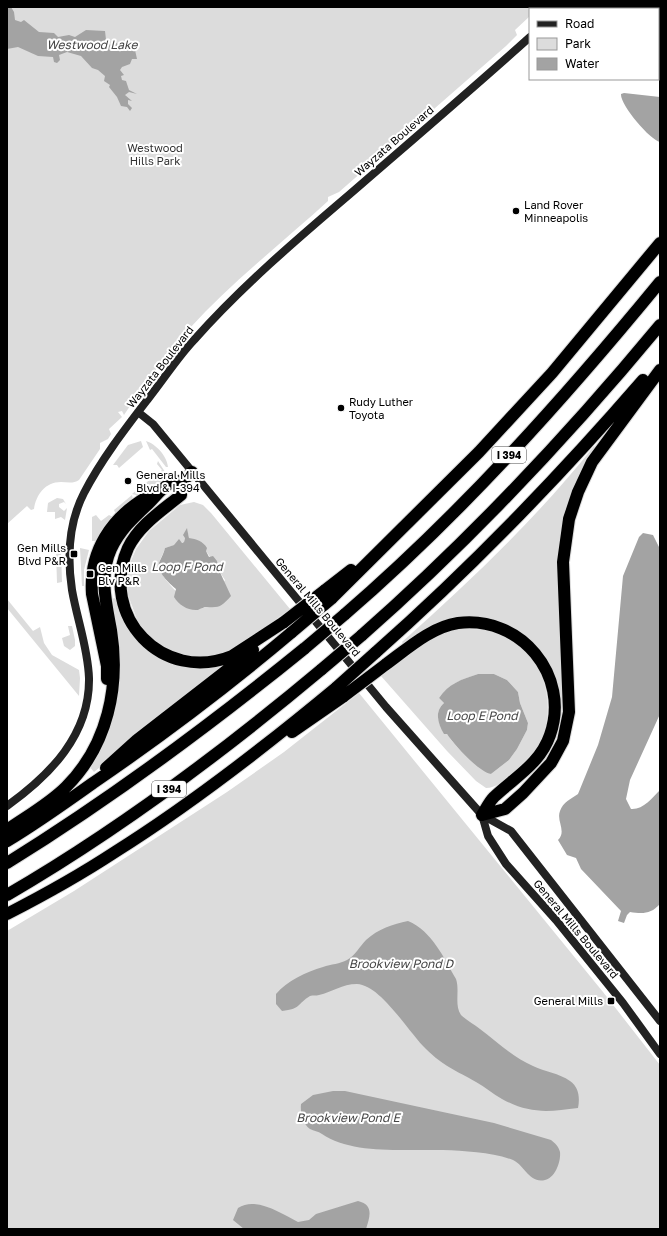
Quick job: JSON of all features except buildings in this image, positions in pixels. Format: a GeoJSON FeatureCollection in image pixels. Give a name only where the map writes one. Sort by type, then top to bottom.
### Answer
{"type":"FeatureCollection","features":[{"type":"Feature","properties":{"kind":"highway"},"geometry":{"type":"LineString","coordinates":[[7,841],[52,813],[145,747],[218,692],[292,632],[327,595],[394,536],[479,452],[552,372],[660,243]]}},
{"type":"Feature","properties":{"kind":"highway","name":"I 394"},"geometry":{"type":"LineString","coordinates":[[7,863],[73,822],[142,774],[219,717],[344,615],[415,549],[550,412],[660,282]]}},
{"type":"Feature","properties":{"kind":"highway","name":"I 394"},"geometry":{"type":"LineString","coordinates":[[7,895],[79,851],[146,805],[231,742],[361,636],[437,565],[523,479],[607,388],[660,324]]}},
{"type":"Feature","properties":{"kind":"highway"},"geometry":{"type":"LineString","coordinates":[[7,914],[116,852],[243,762],[311,720],[375,653],[470,566],[524,512],[660,361]]}},
{"type":"Feature","properties":{"kind":"highway"},"geometry":{"type":"LineString","coordinates":[[482,815],[505,809],[528,788],[551,763],[563,741],[569,712],[563,562],[565,535],[573,505],[592,462],[660,370]]}},
{"type":"Feature","properties":{"kind":"highway"},"geometry":{"type":"LineString","coordinates":[[7,830],[49,801],[74,778],[94,748],[110,707],[115,672],[113,645],[104,594],[106,561],[116,538],[124,526],[170,483],[182,481],[192,472]]}},
{"type":"Feature","properties":{"kind":"highway"},"geometry":{"type":"LineString","coordinates":[[182,481],[181,495],[142,528],[129,547],[123,563],[122,594],[129,618],[139,634],[152,648],[170,658],[188,662],[204,663],[223,659],[232,656],[327,595]]}},
{"type":"Feature","properties":{"kind":"highway"},"geometry":{"type":"LineString","coordinates":[[92,784],[125,750],[250,653],[284,622]]}},
{"type":"Feature","properties":{"kind":"highway"},"geometry":{"type":"LineString","coordinates":[[340,691],[385,665],[418,641],[439,629],[457,623],[474,622],[498,627],[517,636],[528,644],[542,662],[551,680],[554,695],[554,715],[550,735],[536,761],[494,798],[482,815]]}},
{"type":"Feature","properties":{"kind":"street","name":"Wayzata Boulevard"},"geometry":{"type":"LineString","coordinates":[[7,806],[53,768],[65,753],[79,727],[87,697],[89,678],[85,650],[74,602],[68,561],[72,526],[82,496],[90,481],[138,412],[193,341],[238,293],[529,38]]}},
{"type":"Feature","properties":{"kind":"street","name":"General Mills Boulevard"},"geometry":{"type":"LineString","coordinates":[[138,412],[153,424],[386,707],[482,815],[511,832],[660,1021]]}},
{"type":"Feature","properties":{"kind":"street","name":"General Mills Boulevard"},"geometry":{"type":"LineString","coordinates":[[482,815],[488,836],[506,864],[556,920],[623,1003],[660,1054]]}},
{"type":"Feature","properties":{"kind":"green space","name":"Westwood Hills Park"},"geometry":{"type":"Polygon","coordinates":[[[7,7],[529,8],[529,17],[515,30],[517,35],[506,46],[339,192],[328,197],[328,201],[206,311],[163,359],[124,415],[122,411],[118,412],[122,417],[109,429],[111,434],[108,439],[100,443],[100,449],[79,480],[50,484],[39,494],[34,509],[31,510],[27,506],[7,524],[7,7]]]}},
{"type":"Feature","properties":{"kind":"green space"},"geometry":{"type":"Polygon","coordinates":[[[141,441],[143,447],[119,468],[117,465],[113,465],[128,445],[141,441]]]}},
{"type":"Feature","properties":{"kind":"green space"},"geometry":{"type":"Polygon","coordinates":[[[146,441],[154,445],[160,451],[166,459],[168,467],[166,467],[152,449],[150,450],[146,441]]]}},
{"type":"Feature","properties":{"kind":"green space"},"geometry":{"type":"Polygon","coordinates":[[[594,446],[597,449],[569,504],[564,703],[561,703],[553,672],[538,648],[482,619],[404,645],[402,642],[453,596],[526,524],[594,446]]]}},
{"type":"Feature","properties":{"kind":"green space"},"geometry":{"type":"Polygon","coordinates":[[[158,461],[167,475],[164,479],[116,515],[114,510],[132,495],[133,499],[137,498],[136,495],[132,494],[162,470],[157,464],[158,461]]]}},
{"type":"Feature","properties":{"kind":"green space"},"geometry":{"type":"Polygon","coordinates":[[[57,498],[63,499],[66,504],[64,502],[59,504],[59,507],[64,511],[67,508],[65,520],[61,517],[55,519],[55,512],[47,512],[48,503],[57,498]]]}},
{"type":"Feature","properties":{"kind":"green space"},"geometry":{"type":"Polygon","coordinates":[[[194,502],[203,505],[290,609],[231,652],[219,657],[178,657],[151,639],[138,622],[128,595],[127,580],[130,563],[136,549],[149,531],[180,505],[194,502]],[[187,529],[184,542],[165,548],[159,565],[163,576],[196,610],[207,607],[225,580],[206,551],[189,538],[187,529]]]}},
{"type":"Feature","properties":{"kind":"green space"},"geometry":{"type":"Polygon","coordinates":[[[96,515],[101,521],[109,515],[113,517],[95,541],[92,541],[92,517],[96,515]]]}},
{"type":"Feature","properties":{"kind":"green space"},"geometry":{"type":"Polygon","coordinates":[[[80,548],[89,550],[84,570],[84,586],[82,586],[80,548]]]}},
{"type":"Feature","properties":{"kind":"green space"},"geometry":{"type":"Polygon","coordinates":[[[56,551],[61,551],[62,582],[57,583],[56,551]]]}},
{"type":"Feature","properties":{"kind":"green space"},"geometry":{"type":"Polygon","coordinates":[[[116,598],[122,617],[131,633],[142,646],[156,656],[172,664],[189,667],[208,667],[227,664],[94,772],[89,766],[107,731],[110,599],[116,598]]]}},
{"type":"Feature","properties":{"kind":"green space"},"geometry":{"type":"Polygon","coordinates":[[[7,599],[33,631],[40,627],[44,643],[52,655],[79,670],[79,696],[7,608],[7,599]]]}},
{"type":"Feature","properties":{"kind":"green space"},"geometry":{"type":"Polygon","coordinates":[[[68,626],[72,626],[75,640],[75,646],[70,650],[64,646],[62,638],[70,635],[68,626]]]}},
{"type":"Feature","properties":{"kind":"green space"},"geometry":{"type":"Polygon","coordinates":[[[454,629],[478,629],[494,631],[509,637],[516,641],[535,662],[546,688],[548,703],[547,717],[539,745],[523,764],[494,787],[486,788],[476,781],[447,751],[381,676],[425,643],[454,629]],[[478,674],[461,680],[451,686],[439,698],[444,703],[438,714],[440,726],[444,733],[447,734],[456,746],[478,766],[491,774],[509,760],[517,749],[527,730],[528,723],[520,703],[518,692],[507,680],[494,674],[478,674]]]}},
{"type":"Feature","properties":{"kind":"green space"},"geometry":{"type":"Polygon","coordinates":[[[359,693],[603,992],[660,1065],[660,1229],[7,1229],[7,931],[74,891],[227,792],[284,752],[359,693]]]}},
{"type":"Feature","properties":{"kind":"water","name":"Westwood Lake"},"geometry":{"type":"Polygon","coordinates":[[[7,7],[11,7],[14,12],[15,20],[21,22],[24,20],[39,32],[54,33],[58,37],[69,35],[75,37],[86,30],[105,31],[106,40],[110,45],[113,42],[128,47],[127,49],[135,50],[137,59],[132,59],[130,64],[122,67],[120,70],[124,75],[121,76],[122,80],[126,81],[129,90],[137,94],[129,92],[125,95],[132,101],[128,100],[128,104],[132,108],[130,111],[127,107],[121,106],[117,97],[109,87],[110,85],[104,81],[105,76],[98,70],[92,68],[81,56],[67,52],[59,55],[60,60],[57,63],[54,62],[53,57],[38,56],[18,47],[7,49],[7,7]]]}},
{"type":"Feature","properties":{"kind":"water"},"geometry":{"type":"Polygon","coordinates":[[[624,93],[660,97],[660,142],[655,140],[643,129],[630,113],[622,99],[621,94],[624,93]]]}},
{"type":"Feature","properties":{"kind":"water","name":"Loop F Pond"},"geometry":{"type":"Polygon","coordinates":[[[187,528],[189,538],[201,542],[207,548],[206,551],[209,557],[213,556],[217,561],[218,568],[231,596],[220,606],[206,607],[198,610],[191,610],[184,607],[178,603],[174,597],[176,589],[164,578],[160,571],[159,563],[165,548],[174,545],[179,539],[182,543],[184,542],[185,538],[183,535],[187,528]]]}},
{"type":"Feature","properties":{"kind":"water"},"geometry":{"type":"Polygon","coordinates":[[[643,533],[653,535],[660,549],[660,714],[630,780],[626,799],[631,809],[639,808],[647,803],[660,790],[660,904],[650,911],[639,913],[630,912],[624,923],[618,921],[621,911],[581,869],[576,858],[567,855],[558,840],[562,833],[559,815],[563,805],[578,794],[598,745],[612,697],[623,576],[639,537],[643,533]]]}},
{"type":"Feature","properties":{"kind":"water","name":"Loop E Pond"},"geometry":{"type":"Polygon","coordinates":[[[478,674],[494,674],[507,680],[518,692],[520,703],[528,723],[527,730],[517,749],[509,760],[491,774],[474,763],[455,745],[447,734],[444,734],[438,718],[439,710],[444,703],[439,698],[443,693],[456,683],[478,674]]]}},
{"type":"Feature","properties":{"kind":"water","name":"Brookview Pond D"},"geometry":{"type":"Polygon","coordinates":[[[408,921],[424,931],[431,938],[447,962],[456,979],[457,1002],[461,1015],[519,1058],[538,1068],[561,1076],[573,1083],[578,1093],[578,1108],[539,1111],[521,1107],[502,1099],[444,1064],[432,1055],[419,1042],[385,1001],[376,992],[366,986],[352,984],[319,995],[310,996],[293,1009],[288,1010],[282,1011],[276,1004],[276,994],[291,981],[326,966],[347,960],[366,940],[376,933],[391,925],[408,921]]]}},
{"type":"Feature","properties":{"kind":"water","name":"Brookview Pond E"},"geometry":{"type":"Polygon","coordinates":[[[333,1091],[345,1091],[494,1123],[551,1140],[557,1145],[560,1152],[557,1169],[549,1179],[540,1180],[531,1177],[517,1162],[496,1155],[451,1150],[380,1150],[348,1145],[334,1141],[308,1127],[302,1118],[301,1107],[301,1104],[313,1095],[333,1091]]]}},
{"type":"Feature","properties":{"kind":"water"},"geometry":{"type":"Polygon","coordinates":[[[358,1201],[367,1205],[369,1208],[369,1220],[366,1229],[244,1229],[233,1220],[238,1208],[245,1205],[261,1205],[277,1211],[298,1222],[309,1220],[316,1214],[358,1201]]]}},
{"type":"Feature","properties":{"kind":"place","name":"Land Rover Minneapolis"},"geometry":{"type":"Point","coordinates":[516,211]}},
{"type":"Feature","properties":{"kind":"place","name":"Rudy Luther Toyota"},"geometry":{"type":"Point","coordinates":[341,408]}},
{"type":"Feature","properties":{"kind":"place","name":"General Mills Blvd & I-394"},"geometry":{"type":"Point","coordinates":[128,481]}},
{"type":"Feature","properties":{"kind":"place","name":"Gen Mills Blvd P&R"},"geometry":{"type":"Point","coordinates":[74,554]}},
{"type":"Feature","properties":{"kind":"place","name":"Gen Mills Blv P&R"},"geometry":{"type":"Point","coordinates":[90,574]}},
{"type":"Feature","properties":{"kind":"place","name":"General Mills"},"geometry":{"type":"Point","coordinates":[611,1001]}}]}
